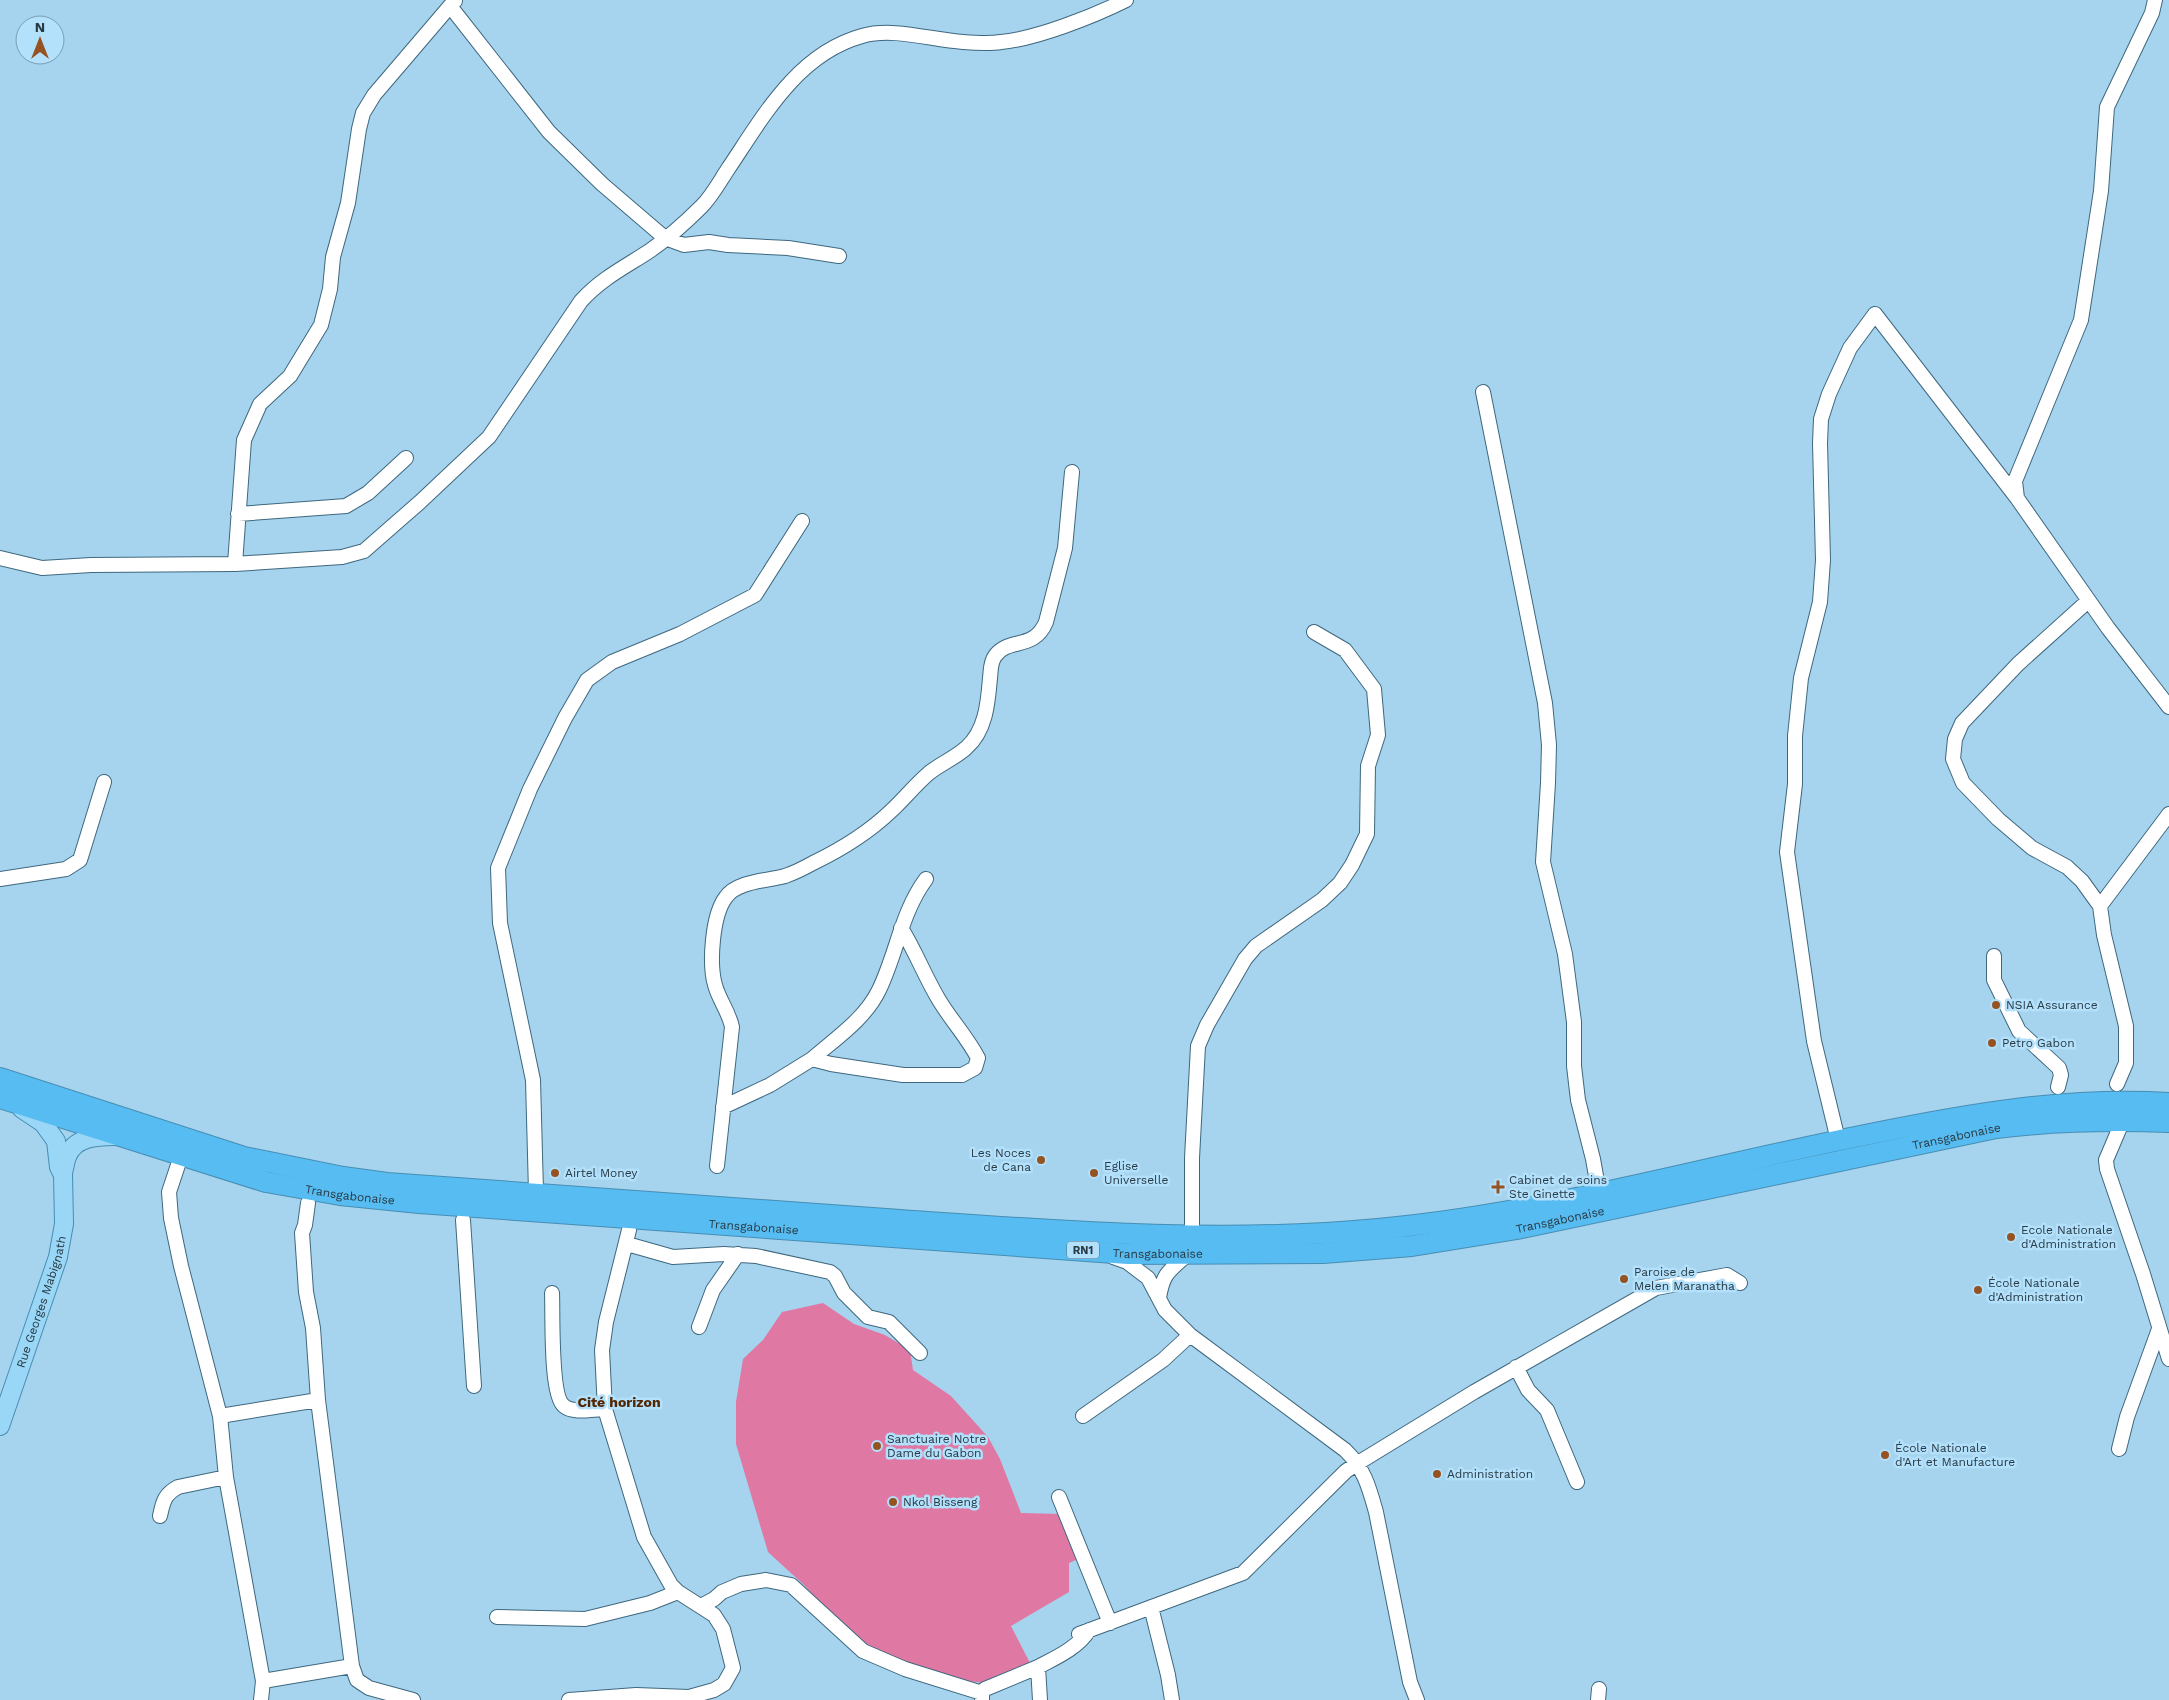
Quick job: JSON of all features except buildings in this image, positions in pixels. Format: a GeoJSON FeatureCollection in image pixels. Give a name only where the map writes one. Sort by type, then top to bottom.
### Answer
{"type":"FeatureCollection","features":[{"type":"Feature","properties":{"kind":"highway","name":"Transgabonaise"},"geometry":{"type":"LineString","coordinates":[[0,1078],[198,1142],[277,1164],[343,1177],[387,1183],[1128,1235],[1190,1245],[1323,1254],[1449,1241],[1566,1220],[1996,1128],[2049,1122],[2124,1120],[2169,1122]]}},
{"type":"Feature","properties":{"kind":"highway","name":"Transgabonaise"},"geometry":{"type":"LineString","coordinates":[[4,1099],[266,1182],[385,1200],[1128,1254],[1190,1245],[1302,1234],[1376,1230],[1477,1217],[1599,1193],[1934,1120],[2016,1108],[2090,1102],[2169,1103]]}},
{"type":"Feature","properties":{"kind":"main road"},"geometry":{"type":"LineString","coordinates":[[4,1099],[43,1123],[50,1132],[58,1148],[59,1167],[63,1175]]}},
{"type":"Feature","properties":{"kind":"main road"},"geometry":{"type":"LineString","coordinates":[[63,1175],[66,1158],[76,1144],[90,1138],[118,1136]]}},
{"type":"Feature","properties":{"kind":"main road","name":"Rue Georges Mabignath"},"geometry":{"type":"LineString","coordinates":[[0,1426],[58,1257],[64,1224],[63,1175]]}},
{"type":"Feature","properties":{"kind":"street"},"geometry":{"type":"LineString","coordinates":[[0,558],[42,568],[91,564],[235,564],[342,557],[364,551],[427,496],[489,437],[573,313],[596,286],[649,252],[704,204],[777,97],[792,79],[824,54],[842,43],[864,36],[888,34],[962,42],[1000,42],[1029,37],[1060,27],[1126,0]]}},
{"type":"Feature","properties":{"kind":"street"},"geometry":{"type":"LineString","coordinates":[[2016,498],[2015,481],[2019,466],[2081,320],[2101,191],[2107,107],[2152,13],[2155,0]]}},
{"type":"Feature","properties":{"kind":"street"},"geometry":{"type":"LineString","coordinates":[[235,564],[244,440],[253,416],[260,404],[290,376],[322,325],[330,289],[333,257],[348,203],[363,113],[374,95],[453,3],[549,132],[602,184],[665,238],[684,245],[709,242],[728,245],[788,248],[839,256]]}},
{"type":"Feature","properties":{"kind":"street"},"geometry":{"type":"LineString","coordinates":[[1838,1140],[1814,1041],[1786,852],[1795,784],[1795,736],[1801,678],[1820,602],[1823,560],[1821,419],[1829,394],[1850,348],[1875,314],[2016,498],[2088,601],[2169,708]]}},
{"type":"Feature","properties":{"kind":"street"},"geometry":{"type":"LineString","coordinates":[[1483,392],[1545,703],[1549,745],[1543,862],[1565,954],[1574,1022],[1574,1066],[1578,1100],[1593,1159],[1599,1193]]}},
{"type":"Feature","properties":{"kind":"street"},"geometry":{"type":"LineString","coordinates":[[238,514],[346,506],[368,493],[406,458]]}},
{"type":"Feature","properties":{"kind":"street"},"geometry":{"type":"LineString","coordinates":[[717,1166],[732,1027],[715,986],[711,967],[720,906],[726,895],[739,886],[787,875],[814,863],[855,838],[891,812],[930,772],[967,747],[979,731],[987,709],[992,662],[996,654],[1006,648],[1034,638],[1041,633],[1046,622],[1065,548],[1072,472]]}},
{"type":"Feature","properties":{"kind":"street"},"geometry":{"type":"LineString","coordinates":[[536,1192],[533,1080],[500,923],[498,868],[526,798],[565,718],[587,680],[612,662],[680,634],[755,594],[802,521]]}},
{"type":"Feature","properties":{"kind":"street"},"geometry":{"type":"LineString","coordinates":[[2088,601],[2018,664],[1962,723],[1955,739],[1952,758],[1963,783],[1998,819],[2032,848],[2067,867],[2082,881],[2100,906],[2104,934],[2126,1026],[2126,1063],[2117,1084]]}},
{"type":"Feature","properties":{"kind":"street"},"geometry":{"type":"LineString","coordinates":[[1159,1298],[1162,1279],[1190,1245],[1198,1046],[1207,1025],[1245,959],[1256,946],[1322,900],[1340,882],[1352,866],[1367,834],[1368,766],[1378,735],[1374,689],[1345,650],[1314,632]]}},
{"type":"Feature","properties":{"kind":"street"},"geometry":{"type":"LineString","coordinates":[[0,879],[66,870],[80,860],[104,782]]}},
{"type":"Feature","properties":{"kind":"street"},"geometry":{"type":"LineString","coordinates":[[2100,906],[2169,814]]}},
{"type":"Feature","properties":{"kind":"street"},"geometry":{"type":"LineString","coordinates":[[723,1107],[770,1085],[812,1059],[864,1014],[879,990],[901,928],[917,892],[926,879]]}},
{"type":"Feature","properties":{"kind":"street"},"geometry":{"type":"LineString","coordinates":[[812,1059],[831,1064],[903,1075],[962,1075],[975,1068],[978,1058],[939,1000],[916,952],[901,928]]}},
{"type":"Feature","properties":{"kind":"street"},"geometry":{"type":"LineString","coordinates":[[1994,956],[1994,980],[2019,1031],[2059,1068],[2061,1075],[2058,1087]]}},
{"type":"Feature","properties":{"kind":"street"},"geometry":{"type":"LineString","coordinates":[[2124,1120],[2106,1160],[2107,1169],[2144,1274],[2169,1359]]}},
{"type":"Feature","properties":{"kind":"street"},"geometry":{"type":"LineString","coordinates":[[181,1156],[169,1192],[171,1218],[181,1266],[220,1416],[226,1477],[263,1681],[260,1700]]}},
{"type":"Feature","properties":{"kind":"street"},"geometry":{"type":"LineString","coordinates":[[308,1203],[302,1233],[306,1292],[313,1328],[318,1400],[352,1666],[358,1680],[369,1688],[412,1700]]}},
{"type":"Feature","properties":{"kind":"street"},"geometry":{"type":"LineString","coordinates":[[463,1220],[474,1386]]}},
{"type":"Feature","properties":{"kind":"street"},"geometry":{"type":"LineString","coordinates":[[569,1700],[636,1696],[689,1697],[714,1690],[724,1684],[732,1672],[733,1662],[723,1629],[714,1615],[678,1592],[671,1585],[638,1522],[605,1409],[602,1350],[611,1300],[628,1237],[673,1257],[738,1254],[830,1272],[835,1276],[844,1293],[868,1317],[889,1322],[920,1353]]}},
{"type":"Feature","properties":{"kind":"street"},"geometry":{"type":"LineString","coordinates":[[1099,1251],[1127,1262],[1138,1269],[1152,1284],[1165,1310],[1190,1335],[1332,1439],[1358,1463],[1368,1484],[1376,1512],[1410,1682],[1417,1700]]}},
{"type":"Feature","properties":{"kind":"street"},"geometry":{"type":"LineString","coordinates":[[698,1327],[713,1290],[738,1254]]}},
{"type":"Feature","properties":{"kind":"street"},"geometry":{"type":"LineString","coordinates":[[701,1606],[722,1592],[741,1584],[766,1580],[791,1585],[863,1651],[905,1669],[982,1697],[985,1689],[1038,1668],[1062,1655],[1084,1638],[1084,1632],[1243,1573],[1346,1471],[1516,1367],[1656,1288],[1726,1275],[1740,1283]]}},
{"type":"Feature","properties":{"kind":"street"},"geometry":{"type":"LineString","coordinates":[[552,1293],[554,1369],[558,1398],[563,1406],[572,1410],[605,1409]]}},
{"type":"Feature","properties":{"kind":"street"},"geometry":{"type":"LineString","coordinates":[[2118,1449],[2159,1329]]}},
{"type":"Feature","properties":{"kind":"street"},"geometry":{"type":"LineString","coordinates":[[1083,1416],[1164,1360],[1190,1335]]}},
{"type":"Feature","properties":{"kind":"street"},"geometry":{"type":"LineString","coordinates":[[1516,1367],[1528,1390],[1547,1410],[1577,1482]]}},
{"type":"Feature","properties":{"kind":"street"},"geometry":{"type":"LineString","coordinates":[[220,1416],[318,1400]]}},
{"type":"Feature","properties":{"kind":"street"},"geometry":{"type":"LineString","coordinates":[[160,1516],[165,1496],[178,1487],[226,1477]]}},
{"type":"Feature","properties":{"kind":"street"},"geometry":{"type":"LineString","coordinates":[[1059,1498],[1110,1623]]}},
{"type":"Feature","properties":{"kind":"street"},"geometry":{"type":"LineString","coordinates":[[497,1617],[585,1619],[650,1603],[678,1592]]}},
{"type":"Feature","properties":{"kind":"street"},"geometry":{"type":"LineString","coordinates":[[1151,1607],[1168,1675],[1172,1700]]}},
{"type":"Feature","properties":{"kind":"street"},"geometry":{"type":"LineString","coordinates":[[263,1681],[352,1666]]}},
{"type":"Feature","properties":{"kind":"street"},"geometry":{"type":"LineString","coordinates":[[1038,1668],[1040,1700]]}},
{"type":"Feature","properties":{"kind":"shaded area"},"geometry":{"type":"Polygon","coordinates":[[[823,1303],[854,1324],[885,1335],[910,1350],[913,1370],[951,1396],[988,1437],[1000,1459],[1021,1513],[1061,1514],[1078,1559],[1069,1563],[1069,1592],[1011,1626],[1030,1663],[986,1683],[958,1680],[888,1658],[843,1628],[804,1585],[768,1552],[736,1444],[736,1402],[743,1359],[763,1340],[782,1312],[823,1303]]]}},
{"type":"Feature","properties":{"kind":"place","name":"NSIA Assurance"},"geometry":{"type":"Point","coordinates":[1996,1005]}},
{"type":"Feature","properties":{"kind":"place","name":"Petro Gabon"},"geometry":{"type":"Point","coordinates":[1992,1043]}},
{"type":"Feature","properties":{"kind":"place","name":"Les Noces de Cana"},"geometry":{"type":"Point","coordinates":[1041,1160]}},
{"type":"Feature","properties":{"kind":"place","name":"Airtel Money"},"geometry":{"type":"Point","coordinates":[555,1173]}},
{"type":"Feature","properties":{"kind":"place","name":"Eglise Universelle"},"geometry":{"type":"Point","coordinates":[1094,1173]}},
{"type":"Feature","properties":{"kind":"place","name":"Cabinet de soins Ste Ginette"},"geometry":{"type":"Point","coordinates":[1498,1187]}},
{"type":"Feature","properties":{"kind":"place","name":"Ecole Nationale d'Administration"},"geometry":{"type":"Point","coordinates":[2011,1237]}},
{"type":"Feature","properties":{"kind":"place","name":"Paroise de Melen Maranatha"},"geometry":{"type":"Point","coordinates":[1624,1279]}},
{"type":"Feature","properties":{"kind":"place","name":"École Nationale d'Administration"},"geometry":{"type":"Point","coordinates":[1978,1290]}},
{"type":"Feature","properties":{"kind":"place","name":"Sanctuaire Notre Dame du Gabon"},"geometry":{"type":"Point","coordinates":[877,1446]}},
{"type":"Feature","properties":{"kind":"place","name":"École Nationale d'Art et Manufacture"},"geometry":{"type":"Point","coordinates":[1885,1455]}},
{"type":"Feature","properties":{"kind":"place","name":"Administration"},"geometry":{"type":"Point","coordinates":[1437,1474]}},
{"type":"Feature","properties":{"kind":"place","name":"Nkol Bisseng"},"geometry":{"type":"Point","coordinates":[893,1502]}},
{"type":"Feature","properties":{"kind":"district","name":"Cité horizon"},"geometry":{"type":"Point","coordinates":[619,1402]}}]}
